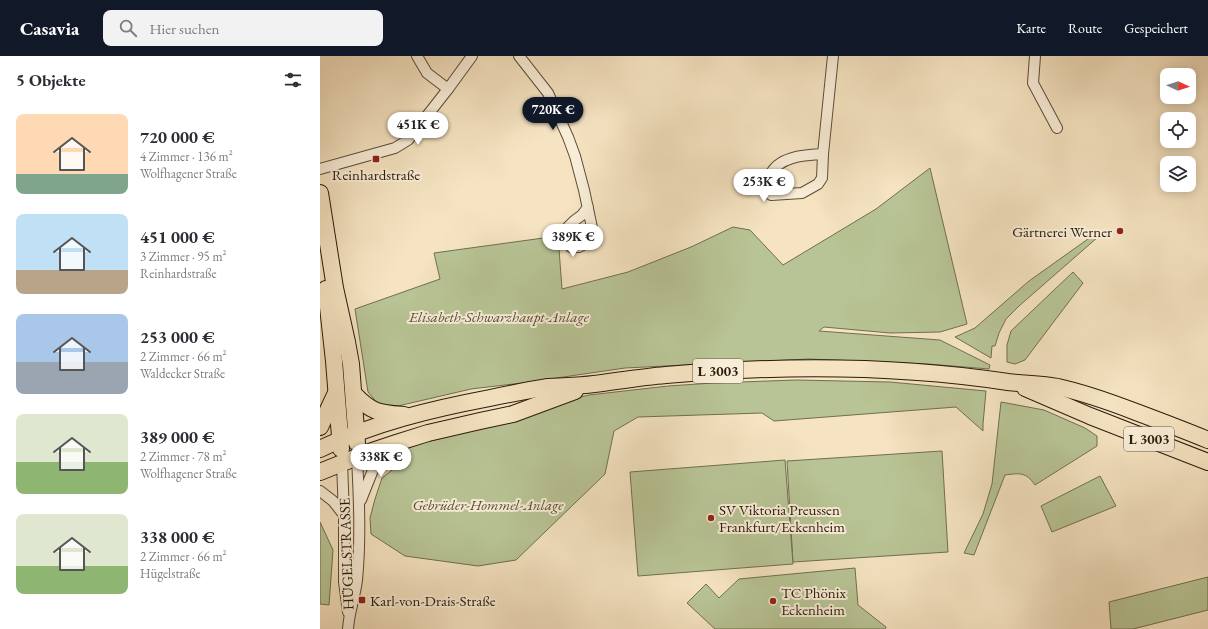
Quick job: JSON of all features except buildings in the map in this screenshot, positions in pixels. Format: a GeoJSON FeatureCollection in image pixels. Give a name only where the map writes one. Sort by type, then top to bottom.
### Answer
{"type":"FeatureCollection","features":[{"type":"Feature","properties":{"kind":"main road","name":"HÜGELSTRASSE"},"geometry":{"type":"LineString","coordinates":[[320,194],[335,288],[347,342],[354,394],[357,457]]}},
{"type":"Feature","properties":{"kind":"main road","name":"HÜGELSTRASSE"},"geometry":{"type":"LineString","coordinates":[[320,250],[330,324],[342,463]]}},
{"type":"Feature","properties":{"kind":"main road","name":"L 3003"},"geometry":{"type":"LineString","coordinates":[[320,449],[356,434],[410,416],[447,407],[540,389],[664,375],[752,369],[800,368],[843,368],[915,372],[1056,387],[1086,394],[1208,440]]}},
{"type":"Feature","properties":{"kind":"main road","name":"L 3003"},"geometry":{"type":"LineString","coordinates":[[1013,383],[1208,462]]}},
{"type":"Feature","properties":{"kind":"main road","name":"L 3003"},"geometry":{"type":"LineString","coordinates":[[320,472],[396,443],[428,433],[514,414],[594,384]]}},
{"type":"Feature","properties":{"kind":"main road"},"geometry":{"type":"LineString","coordinates":[[320,427],[337,392]]}},
{"type":"Feature","properties":{"kind":"main road"},"geometry":{"type":"LineString","coordinates":[[354,394],[362,403],[374,411],[410,416]]}},
{"type":"Feature","properties":{"kind":"street"},"geometry":{"type":"LineString","coordinates":[[417,56],[427,73],[448,89]]}},
{"type":"Feature","properties":{"kind":"street"},"geometry":{"type":"LineString","coordinates":[[320,169],[399,147],[410,138],[472,56]]}},
{"type":"Feature","properties":{"kind":"street"},"geometry":{"type":"LineString","coordinates":[[518,56],[548,93],[575,156],[588,207]]}},
{"type":"Feature","properties":{"kind":"street"},"geometry":{"type":"LineString","coordinates":[[823,154],[800,155],[777,165],[770,176],[771,195],[802,193],[818,184],[822,178],[833,56]]}},
{"type":"Feature","properties":{"kind":"street"},"geometry":{"type":"LineString","coordinates":[[1035,56],[1033,82],[1057,128]]}},
{"type":"Feature","properties":{"kind":"street"},"geometry":{"type":"LineString","coordinates":[[359,508],[372,470],[396,443]]}},
{"type":"Feature","properties":{"kind":"street","name":"HÜGELSTRASSE"},"geometry":{"type":"LineString","coordinates":[[348,618],[356,582],[359,549],[357,457]]}},
{"type":"Feature","properties":{"kind":"street","name":"HÜGELSTRASSE"},"geometry":{"type":"LineString","coordinates":[[342,463],[344,582],[348,629]]}},
{"type":"Feature","properties":{"kind":"street"},"geometry":{"type":"LineString","coordinates":[[320,491],[333,501],[344,515]]}},
{"type":"Feature","properties":{"kind":"green space","name":"Elisabeth-Schwarzhaupt-Anlage"},"geometry":{"type":"Polygon","coordinates":[[[930,168],[967,324],[940,332],[890,333],[824,327],[819,331],[940,340],[990,365],[989,369],[928,364],[809,359],[625,368],[471,389],[398,406],[374,405],[374,399],[368,392],[355,309],[440,279],[434,253],[558,236],[562,289],[628,272],[691,247],[733,227],[750,230],[783,265],[876,209],[930,168]]]}},
{"type":"Feature","properties":{"kind":"green space"},"geometry":{"type":"Polygon","coordinates":[[[1095,234],[1098,237],[1006,319],[999,333],[995,346],[992,346],[991,358],[955,337],[975,328],[1029,281],[1095,234]]]}},
{"type":"Feature","properties":{"kind":"green space"},"geometry":{"type":"Polygon","coordinates":[[[1073,272],[1083,283],[1025,360],[1015,364],[1007,362],[1007,345],[1011,331],[1073,272]]]}},
{"type":"Feature","properties":{"kind":"green space","name":"Gebrüder-Hommel-Anlage"},"geometry":{"type":"Polygon","coordinates":[[[796,380],[890,382],[986,391],[983,431],[956,407],[774,421],[762,413],[638,417],[614,431],[605,474],[516,560],[478,566],[405,556],[371,534],[370,518],[382,478],[401,463],[394,456],[408,448],[426,442],[507,422],[556,403],[589,395],[668,386],[796,380]]]}},
{"type":"Feature","properties":{"kind":"green space"},"geometry":{"type":"Polygon","coordinates":[[[1001,402],[1044,410],[1085,428],[1097,436],[1097,446],[1035,485],[1029,478],[1022,474],[1005,475],[974,555],[964,553],[983,514],[992,484],[1001,402]]]}},
{"type":"Feature","properties":{"kind":"green space","name":"SV Viktoria Preussen Frankfurt/Eckenheim"},"geometry":{"type":"Polygon","coordinates":[[[942,451],[948,552],[793,562],[787,461],[942,451]]]}},
{"type":"Feature","properties":{"kind":"green space","name":"SV Viktoria Preussen Frankfurt/Eckenheim"},"geometry":{"type":"Polygon","coordinates":[[[785,460],[793,564],[638,576],[630,472],[785,460]]]}},
{"type":"Feature","properties":{"kind":"green space"},"geometry":{"type":"Polygon","coordinates":[[[1100,476],[1116,506],[1052,532],[1041,506],[1100,476]]]}},
{"type":"Feature","properties":{"kind":"green space"},"geometry":{"type":"Polygon","coordinates":[[[320,522],[333,550],[329,605],[320,604],[320,522]]]}},
{"type":"Feature","properties":{"kind":"green space","name":"TC Phönix Eckenheim"},"geometry":{"type":"Polygon","coordinates":[[[855,568],[858,605],[886,627],[885,629],[715,629],[687,603],[706,584],[719,598],[739,579],[855,568]]]}},
{"type":"Feature","properties":{"kind":"green space"},"geometry":{"type":"Polygon","coordinates":[[[1208,577],[1208,610],[1133,629],[1111,629],[1109,602],[1208,577]]]}},
{"type":"Feature","properties":{"kind":"place","name":"Reinhardstraße"},"geometry":{"type":"Point","coordinates":[376,159]}},
{"type":"Feature","properties":{"kind":"place","name":"Gärtnerei Werner"},"geometry":{"type":"Point","coordinates":[1120,231]}},
{"type":"Feature","properties":{"kind":"place","name":"SV Viktoria Preussen Frankfurt/Eckenheim"},"geometry":{"type":"Point","coordinates":[711,518]}},
{"type":"Feature","properties":{"kind":"place","name":"Karl-von-Drais-Straße"},"geometry":{"type":"Point","coordinates":[362,600]}},
{"type":"Feature","properties":{"kind":"place","name":"TC Phönix Eckenheim"},"geometry":{"type":"Point","coordinates":[773,601]}}]}
